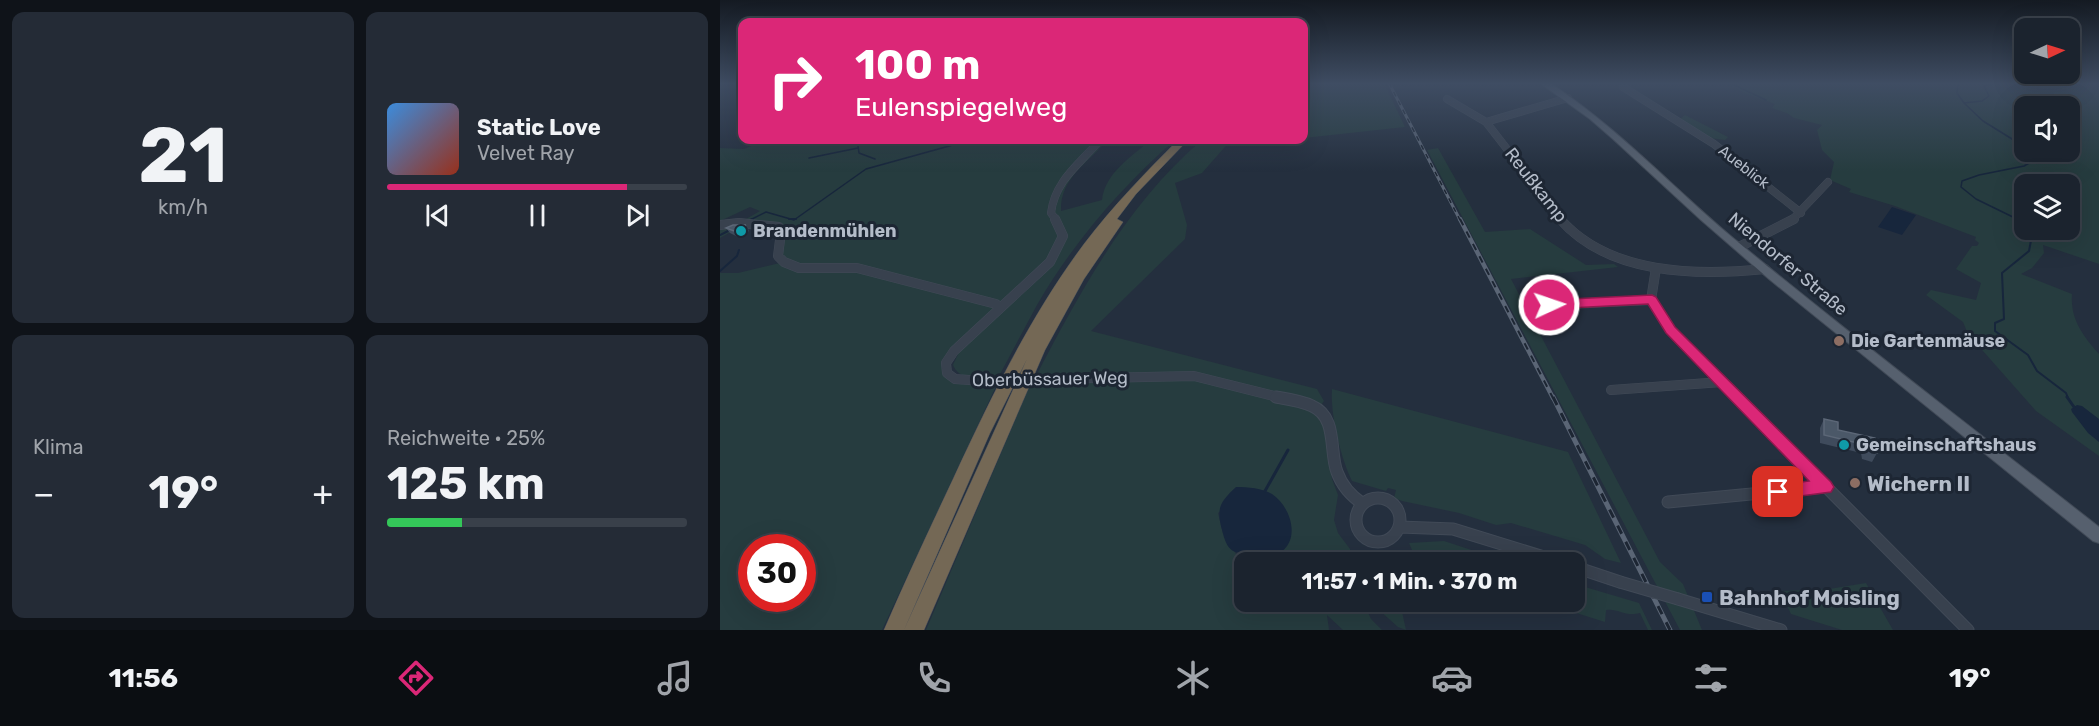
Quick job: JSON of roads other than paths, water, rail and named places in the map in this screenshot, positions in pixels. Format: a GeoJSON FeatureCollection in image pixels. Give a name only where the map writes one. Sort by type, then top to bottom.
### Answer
{"type":"FeatureCollection","features":[{"type":"Feature","properties":{"kind":"highway"},"geometry":{"type":"LineString","coordinates":[[894,630],[1003,393],[1045,311],[1083,252],[1117,208],[1179,144]]}},
{"type":"Feature","properties":{"kind":"highway"},"geometry":{"type":"LineString","coordinates":[[914,630],[1018,391],[1058,311],[1095,252],[1127,209],[1164,168],[1190,144]]}},
{"type":"Feature","properties":{"kind":"main road","name":"Niendorfer Straße"},"geometry":{"type":"LineString","coordinates":[[1587,112],[1616,135],[1765,269],[2099,536]]}},
{"type":"Feature","properties":{"kind":"street","name":"Reußkamp"},"geometry":{"type":"LineString","coordinates":[[1470,112],[1486,122],[1548,202],[1576,233],[1615,255],[1656,268],[1719,274],[1765,269]]}},
{"type":"Feature","properties":{"kind":"street"},"geometry":{"type":"LineString","coordinates":[[1486,122],[1519,112]]}},
{"type":"Feature","properties":{"kind":"street","name":"Aueblick"},"geometry":{"type":"LineString","coordinates":[[1664,112],[1714,144],[1801,213]]}},
{"type":"Feature","properties":{"kind":"street"},"geometry":{"type":"LineString","coordinates":[[720,225],[739,223],[779,227],[781,232],[778,256],[788,265],[849,267],[996,304],[999,307],[1045,268],[1054,257],[1063,236],[1052,213],[1054,195],[1070,169],[1096,144]]}},
{"type":"Feature","properties":{"kind":"street"},"geometry":{"type":"LineString","coordinates":[[1739,247],[1777,229],[1801,213],[1828,182]]}},
{"type":"Feature","properties":{"kind":"street"},"geometry":{"type":"LineString","coordinates":[[1656,268],[1652,300],[1671,330],[1968,630]]}},
{"type":"Feature","properties":{"kind":"street"},"geometry":{"type":"LineString","coordinates":[[1549,305],[1652,300]]}},
{"type":"Feature","properties":{"kind":"street","name":"Oberbüssauer Weg"},"geometry":{"type":"LineString","coordinates":[[999,307],[954,351],[946,363],[947,373],[955,379],[983,381],[1208,377],[1314,406],[1322,412],[1330,426],[1338,478],[1350,495],[1363,504]]}},
{"type":"Feature","properties":{"kind":"street"},"geometry":{"type":"LineString","coordinates":[[1611,390],[1722,382]]}},
{"type":"Feature","properties":{"kind":"street"},"geometry":{"type":"LineString","coordinates":[[1668,502],[1825,487]]}},
{"type":"Feature","properties":{"kind":"street"},"geometry":{"type":"LineString","coordinates":[[1378,499],[1389,501],[1400,512],[1400,527],[1393,535],[1383,540],[1366,538],[1357,531],[1354,522],[1356,512],[1363,504],[1378,499]]}},
{"type":"Feature","properties":{"kind":"street"},"geometry":{"type":"LineString","coordinates":[[1400,527],[1453,529],[1528,552]]}},
{"type":"Feature","properties":{"kind":"street"},"geometry":{"type":"LineString","coordinates":[[1585,570],[1781,630]]}},
{"type":"Feature","properties":{"kind":"water"},"geometry":{"type":"Polygon","coordinates":[[[1892,207],[1916,215],[1902,235],[1878,227],[1892,207]]]}},
{"type":"Feature","properties":{"kind":"water"},"geometry":{"type":"Polygon","coordinates":[[[2077,405],[2082,406],[2099,419],[2099,442],[2088,433],[2072,412],[2071,409],[2077,405]]]}},
{"type":"Feature","properties":{"kind":"water"},"geometry":{"type":"Polygon","coordinates":[[[1236,487],[1255,488],[1272,494],[1285,508],[1289,517],[1292,527],[1288,544],[1280,552],[1236,552],[1231,549],[1226,542],[1219,516],[1226,497],[1236,487]]]}},
{"type":"Feature","properties":{"kind":"waterway"},"geometry":{"type":"LineString","coordinates":[[1974,112],[1983,121],[2014,140]]}},
{"type":"Feature","properties":{"kind":"waterway"},"geometry":{"type":"LineString","coordinates":[[855,144],[858,146],[859,153],[875,159]]}},
{"type":"Feature","properties":{"kind":"waterway"},"geometry":{"type":"LineString","coordinates":[[795,219],[866,169],[957,144]]}},
{"type":"Feature","properties":{"kind":"waterway"},"geometry":{"type":"LineString","coordinates":[[809,158],[858,148]]}},
{"type":"Feature","properties":{"kind":"waterway"},"geometry":{"type":"LineString","coordinates":[[2014,218],[1976,199],[1961,187],[1962,181],[1979,175],[2024,166],[2031,162]]}},
{"type":"Feature","properties":{"kind":"waterway"},"geometry":{"type":"LineString","coordinates":[[753,219],[750,220],[766,212],[790,219]]}},
{"type":"Feature","properties":{"kind":"waterway"},"geometry":{"type":"LineString","coordinates":[[790,219],[795,219]]}},
{"type":"Feature","properties":{"kind":"waterway"},"geometry":{"type":"LineString","coordinates":[[790,219],[795,219]]}},
{"type":"Feature","properties":{"kind":"waterway"},"geometry":{"type":"LineString","coordinates":[[720,235],[728,231]]}},
{"type":"Feature","properties":{"kind":"waterway"},"geometry":{"type":"LineString","coordinates":[[2031,240],[2029,251],[2002,273],[2004,319],[1995,323],[1995,331],[2028,355],[2037,371],[2066,393],[2068,398]]}},
{"type":"Feature","properties":{"kind":"waterway"},"geometry":{"type":"LineString","coordinates":[[720,271],[737,256],[739,250]]}},
{"type":"Feature","properties":{"kind":"waterway"},"geometry":{"type":"LineString","coordinates":[[2067,397],[2074,407]]}},
{"type":"Feature","properties":{"kind":"waterway"},"geometry":{"type":"LineString","coordinates":[[1265,491],[1288,450]]}},
{"type":"Feature","properties":{"kind":"railway"},"geometry":{"type":"LineString","coordinates":[[1404,112],[1460,220]]}},
{"type":"Feature","properties":{"kind":"railway"},"geometry":{"type":"LineString","coordinates":[[1460,219],[1553,398]]}},
{"type":"Feature","properties":{"kind":"railway"},"geometry":{"type":"LineString","coordinates":[[1553,397],[1670,630]]}},
{"type":"Feature","properties":{"kind":"place","name":"Brandenmühlen"},"geometry":{"type":"Point","coordinates":[741,231]}},
{"type":"Feature","properties":{"kind":"place","name":"Die Gartenmäuse"},"geometry":{"type":"Point","coordinates":[1839,341]}},
{"type":"Feature","properties":{"kind":"place","name":"Gemeinschaftshaus"},"geometry":{"type":"Point","coordinates":[1844,445]}},
{"type":"Feature","properties":{"kind":"place","name":"Wichern II"},"geometry":{"type":"Point","coordinates":[1855,483]}},
{"type":"Feature","properties":{"kind":"place","name":"Bahnhof Moisling"},"geometry":{"type":"Point","coordinates":[1707,597]}}]}
